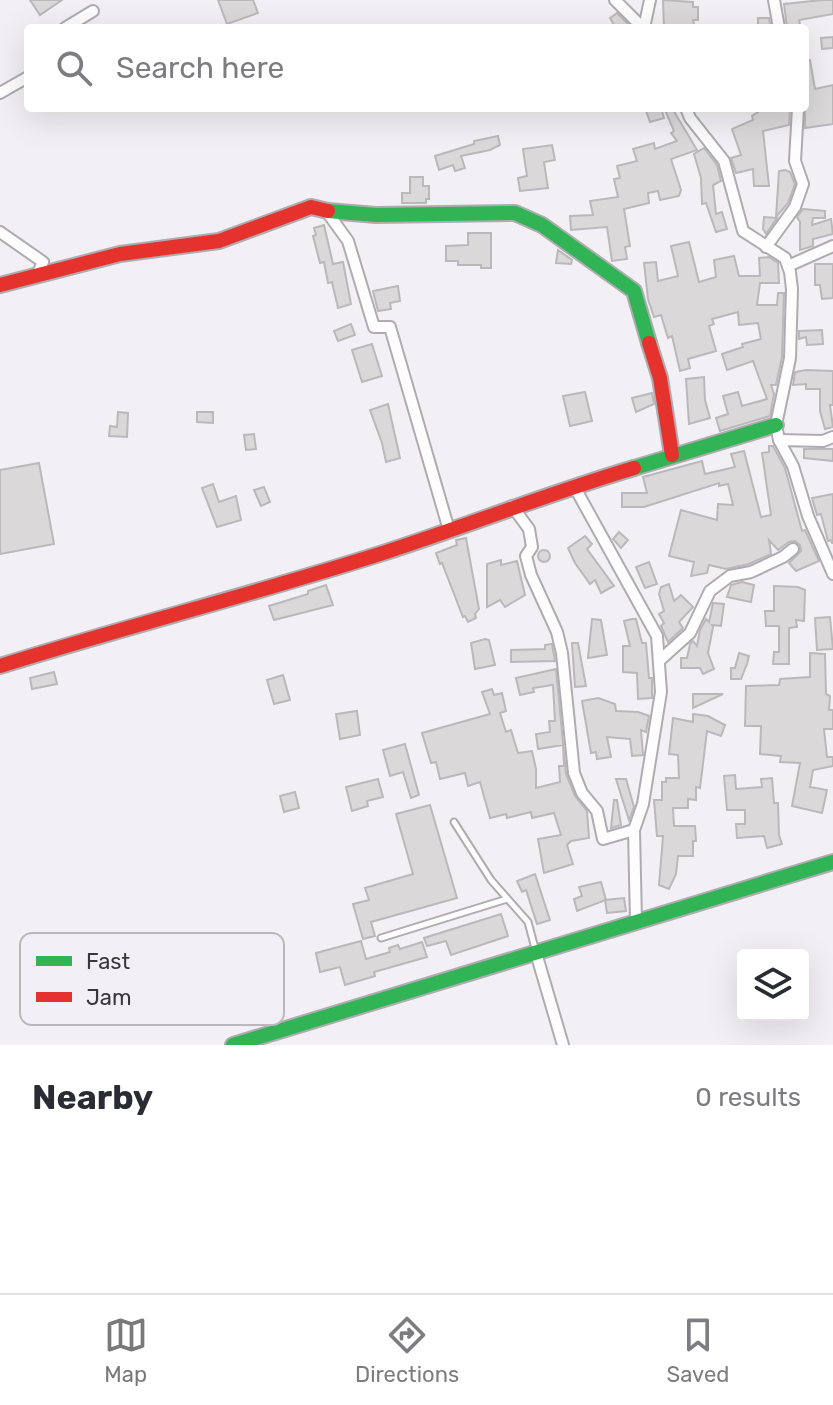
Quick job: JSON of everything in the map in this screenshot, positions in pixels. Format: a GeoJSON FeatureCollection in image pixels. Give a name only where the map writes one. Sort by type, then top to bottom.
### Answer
{"type":"FeatureCollection","features":[{"type":"Feature","properties":{"kind":"street"},"geometry":{"type":"LineString","coordinates":[[615,0],[639,24]]}},
{"type":"Feature","properties":{"kind":"street"},"geometry":{"type":"LineString","coordinates":[[644,24],[650,0]]}},
{"type":"Feature","properties":{"kind":"street"},"geometry":{"type":"LineString","coordinates":[[774,0],[778,24]]}},
{"type":"Feature","properties":{"kind":"street"},"geometry":{"type":"LineString","coordinates":[[72,24],[93,11]]}},
{"type":"Feature","properties":{"kind":"street"},"geometry":{"type":"LineString","coordinates":[[0,93],[24,79]]}},
{"type":"Feature","properties":{"kind":"street"},"geometry":{"type":"LineString","coordinates":[[688,112],[724,161],[743,231],[785,258],[788,266],[792,289],[790,358],[777,432],[793,466],[808,516],[833,574]]}},
{"type":"Feature","properties":{"kind":"street"},"geometry":{"type":"LineString","coordinates":[[766,247],[795,207],[803,184],[795,161],[798,112]]}},
{"type":"Feature","properties":{"kind":"street"},"geometry":{"type":"LineString","coordinates":[[0,285],[120,254],[219,241],[311,207],[327,212],[357,211],[376,215],[515,213],[542,225],[634,291],[660,378],[672,455]]}},
{"type":"Feature","properties":{"kind":"street"},"geometry":{"type":"LineString","coordinates":[[327,212],[348,241],[374,327],[390,327],[449,530]]}},
{"type":"Feature","properties":{"kind":"street"},"geometry":{"type":"LineString","coordinates":[[0,232],[43,262],[37,275]]}},
{"type":"Feature","properties":{"kind":"street"},"geometry":{"type":"LineString","coordinates":[[788,266],[833,246]]}},
{"type":"Feature","properties":{"kind":"street"},"geometry":{"type":"LineString","coordinates":[[0,666],[214,605],[672,455],[777,432],[833,439]]}},
{"type":"Feature","properties":{"kind":"street"},"geometry":{"type":"LineString","coordinates":[[574,486],[657,636],[661,692],[643,804],[634,830],[636,922]]}},
{"type":"Feature","properties":{"kind":"street"},"geometry":{"type":"LineString","coordinates":[[512,506],[529,529],[532,547],[526,556],[531,575],[557,632],[562,653],[574,773],[582,793],[597,811],[603,839],[634,830]]}},
{"type":"Feature","properties":{"kind":"street"},"geometry":{"type":"LineString","coordinates":[[660,660],[690,633],[710,591],[730,576],[751,572],[793,549]]}},
{"type":"Feature","properties":{"kind":"street"},"geometry":{"type":"LineString","coordinates":[[233,1045],[833,862]]}},
{"type":"Feature","properties":{"kind":"street"},"geometry":{"type":"LineString","coordinates":[[536,953],[563,1045]]}},
{"type":"Feature","properties":{"kind":"lane"},"geometry":{"type":"LineString","coordinates":[[454,822],[507,899],[528,922],[536,953]]}},
{"type":"Feature","properties":{"kind":"lane"},"geometry":{"type":"LineString","coordinates":[[381,938],[507,899]]}},
{"type":"Feature","properties":{"kind":"building"},"geometry":{"type":"Polygon","coordinates":[[[30,0],[62,0],[40,15],[30,0]]]}},
{"type":"Feature","properties":{"kind":"building"},"geometry":{"type":"Polygon","coordinates":[[[218,0],[253,0],[258,13],[227,24],[218,0]]]}},
{"type":"Feature","properties":{"kind":"building"},"geometry":{"type":"Polygon","coordinates":[[[663,0],[693,2],[693,7],[698,7],[698,20],[693,20],[694,24],[664,24],[663,0]]]}},
{"type":"Feature","properties":{"kind":"building"},"geometry":{"type":"Polygon","coordinates":[[[833,0],[833,14],[799,20],[800,24],[786,24],[784,4],[833,0]]]}},
{"type":"Feature","properties":{"kind":"building"},"geometry":{"type":"Polygon","coordinates":[[[617,13],[628,24],[614,24],[610,18],[617,13]]]}},
{"type":"Feature","properties":{"kind":"building"},"geometry":{"type":"Polygon","coordinates":[[[758,18],[769,18],[770,24],[758,24],[758,18]]]}},
{"type":"Feature","properties":{"kind":"building"},"geometry":{"type":"Polygon","coordinates":[[[833,37],[833,48],[822,49],[821,38],[833,37]]]}},
{"type":"Feature","properties":{"kind":"building"},"geometry":{"type":"Polygon","coordinates":[[[809,60],[815,89],[833,85],[833,124],[805,128],[805,112],[809,112],[809,60]]]}},
{"type":"Feature","properties":{"kind":"building"},"geometry":{"type":"Polygon","coordinates":[[[646,112],[662,112],[664,118],[650,122],[646,112]]]}},
{"type":"Feature","properties":{"kind":"building"},"geometry":{"type":"Polygon","coordinates":[[[666,112],[674,112],[697,150],[671,159],[681,190],[679,196],[660,200],[658,191],[648,193],[649,203],[624,209],[630,246],[625,247],[627,259],[612,261],[607,227],[571,230],[570,216],[593,215],[590,201],[618,197],[614,179],[620,178],[617,166],[637,161],[633,149],[654,143],[655,149],[677,141],[671,133],[674,131],[666,112]]]}},
{"type":"Feature","properties":{"kind":"building"},"geometry":{"type":"Polygon","coordinates":[[[758,112],[790,112],[789,125],[763,131],[769,186],[754,186],[753,169],[736,173],[731,158],[741,155],[732,129],[753,120],[752,116],[758,112]]]}},
{"type":"Feature","properties":{"kind":"building"},"geometry":{"type":"Polygon","coordinates":[[[498,136],[500,145],[461,156],[465,168],[455,171],[453,165],[439,170],[435,156],[474,144],[474,141],[498,136]]]}},
{"type":"Feature","properties":{"kind":"building"},"geometry":{"type":"Polygon","coordinates":[[[552,145],[555,160],[544,162],[548,188],[520,191],[518,178],[527,176],[523,149],[552,145]]]}},
{"type":"Feature","properties":{"kind":"building"},"geometry":{"type":"Polygon","coordinates":[[[704,148],[717,165],[721,181],[713,185],[716,214],[722,212],[727,229],[716,232],[706,203],[702,204],[701,178],[694,154],[704,148]]]}},
{"type":"Feature","properties":{"kind":"building"},"geometry":{"type":"Polygon","coordinates":[[[779,171],[790,172],[795,184],[788,203],[776,217],[779,171]]]}},
{"type":"Feature","properties":{"kind":"building"},"geometry":{"type":"Polygon","coordinates":[[[410,177],[423,177],[423,186],[429,186],[426,203],[402,203],[402,193],[410,193],[410,177]]]}},
{"type":"Feature","properties":{"kind":"building"},"geometry":{"type":"Polygon","coordinates":[[[803,209],[825,211],[825,218],[813,218],[812,225],[831,219],[833,234],[813,239],[813,246],[800,250],[800,222],[797,217],[803,209]]]}},
{"type":"Feature","properties":{"kind":"building"},"geometry":{"type":"Polygon","coordinates":[[[764,217],[777,218],[766,234],[763,229],[764,217]]]}},
{"type":"Feature","properties":{"kind":"building"},"geometry":{"type":"Polygon","coordinates":[[[324,225],[333,264],[343,262],[351,304],[338,308],[332,282],[328,283],[324,262],[320,263],[313,236],[316,235],[314,228],[324,225]]]}},
{"type":"Feature","properties":{"kind":"building"},"geometry":{"type":"Polygon","coordinates":[[[468,233],[491,233],[491,268],[446,261],[446,246],[468,245],[468,233]]]}},
{"type":"Feature","properties":{"kind":"building"},"geometry":{"type":"Polygon","coordinates":[[[689,242],[699,282],[716,277],[714,260],[734,256],[739,276],[760,276],[759,258],[769,257],[778,263],[779,283],[760,283],[757,305],[777,305],[778,293],[784,293],[782,357],[776,385],[771,385],[774,394],[770,416],[720,431],[716,418],[728,414],[723,396],[738,392],[742,406],[767,399],[753,361],[727,370],[722,354],[761,339],[758,323],[739,325],[738,312],[712,319],[714,324],[709,326],[716,351],[688,359],[690,368],[680,371],[672,336],[668,338],[661,315],[654,317],[648,299],[644,263],[656,262],[658,281],[678,276],[671,246],[689,242]]]}},
{"type":"Feature","properties":{"kind":"building"},"geometry":{"type":"Polygon","coordinates":[[[558,250],[572,260],[571,264],[556,263],[558,250]]]}},
{"type":"Feature","properties":{"kind":"building"},"geometry":{"type":"Polygon","coordinates":[[[815,264],[833,264],[833,298],[822,299],[820,285],[815,285],[815,264]]]}},
{"type":"Feature","properties":{"kind":"building"},"geometry":{"type":"Polygon","coordinates":[[[398,286],[400,301],[390,303],[391,309],[378,311],[373,291],[398,286]]]}},
{"type":"Feature","properties":{"kind":"building"},"geometry":{"type":"Polygon","coordinates":[[[351,324],[355,335],[338,341],[334,331],[351,324]]]}},
{"type":"Feature","properties":{"kind":"building"},"geometry":{"type":"Polygon","coordinates":[[[822,330],[823,344],[807,345],[806,337],[799,339],[799,331],[822,330]]]}},
{"type":"Feature","properties":{"kind":"building"},"geometry":{"type":"Polygon","coordinates":[[[372,344],[382,376],[362,382],[352,350],[372,344]]]}},
{"type":"Feature","properties":{"kind":"building"},"geometry":{"type":"Polygon","coordinates":[[[833,371],[833,405],[830,405],[833,427],[825,429],[820,411],[820,389],[806,389],[806,384],[793,385],[795,372],[833,371]]]}},
{"type":"Feature","properties":{"kind":"building"},"geometry":{"type":"Polygon","coordinates":[[[704,377],[710,418],[689,424],[686,379],[704,377]]]}},
{"type":"Feature","properties":{"kind":"building"},"geometry":{"type":"Polygon","coordinates":[[[585,392],[592,421],[570,426],[563,396],[585,392]]]}},
{"type":"Feature","properties":{"kind":"building"},"geometry":{"type":"Polygon","coordinates":[[[652,393],[654,404],[636,412],[632,398],[652,393]]]}},
{"type":"Feature","properties":{"kind":"building"},"geometry":{"type":"Polygon","coordinates":[[[388,404],[400,458],[386,462],[370,410],[388,404]]]}},
{"type":"Feature","properties":{"kind":"building"},"geometry":{"type":"Polygon","coordinates":[[[118,412],[128,413],[127,437],[109,436],[110,426],[117,427],[118,412]]]}},
{"type":"Feature","properties":{"kind":"building"},"geometry":{"type":"Polygon","coordinates":[[[197,412],[213,412],[213,423],[197,422],[197,412]]]}},
{"type":"Feature","properties":{"kind":"building"},"geometry":{"type":"Polygon","coordinates":[[[254,434],[256,449],[246,450],[244,435],[254,434]]]}},
{"type":"Feature","properties":{"kind":"building"},"geometry":{"type":"Polygon","coordinates":[[[769,446],[773,446],[785,468],[802,531],[805,530],[819,561],[796,571],[789,563],[801,551],[795,541],[778,550],[769,540],[771,554],[749,564],[726,569],[709,565],[707,573],[691,576],[694,562],[669,556],[681,510],[717,520],[718,504],[733,505],[728,484],[719,486],[719,483],[644,507],[622,507],[622,493],[647,493],[643,477],[702,461],[705,474],[735,467],[731,454],[744,451],[761,517],[771,515],[762,453],[769,452],[769,446]]]}},
{"type":"Feature","properties":{"kind":"building"},"geometry":{"type":"Polygon","coordinates":[[[804,449],[833,449],[833,461],[804,458],[804,449]]]}},
{"type":"Feature","properties":{"kind":"building"},"geometry":{"type":"Polygon","coordinates":[[[39,463],[54,544],[0,554],[0,470],[39,463]]]}},
{"type":"Feature","properties":{"kind":"building"},"geometry":{"type":"Polygon","coordinates":[[[213,484],[219,502],[236,496],[241,520],[217,527],[202,488],[213,484]]]}},
{"type":"Feature","properties":{"kind":"building"},"geometry":{"type":"Polygon","coordinates":[[[264,487],[270,502],[261,506],[254,490],[264,487]]]}},
{"type":"Feature","properties":{"kind":"building"},"geometry":{"type":"Polygon","coordinates":[[[833,494],[832,543],[828,541],[821,514],[817,515],[812,498],[833,494]]]}},
{"type":"Feature","properties":{"kind":"building"},"geometry":{"type":"Polygon","coordinates":[[[619,532],[628,540],[621,548],[613,539],[619,532]]]}},
{"type":"Feature","properties":{"kind":"building"},"geometry":{"type":"Polygon","coordinates":[[[585,536],[592,544],[587,549],[614,586],[601,593],[595,580],[590,584],[568,548],[585,536]]]}},
{"type":"Feature","properties":{"kind":"building"},"geometry":{"type":"Polygon","coordinates":[[[466,538],[479,609],[476,618],[468,622],[463,617],[436,553],[457,545],[456,540],[466,538]]]}},
{"type":"Feature","properties":{"kind":"building"},"geometry":{"type":"Polygon","coordinates":[[[539,551],[549,551],[549,561],[539,561],[539,551]]]}},
{"type":"Feature","properties":{"kind":"building"},"geometry":{"type":"Polygon","coordinates":[[[501,560],[501,565],[517,561],[525,595],[505,607],[500,600],[487,607],[487,564],[501,560]]]}},
{"type":"Feature","properties":{"kind":"building"},"geometry":{"type":"Polygon","coordinates":[[[649,562],[657,584],[645,588],[636,567],[649,562]]]}},
{"type":"Feature","properties":{"kind":"building"},"geometry":{"type":"Polygon","coordinates":[[[742,582],[754,585],[751,602],[727,597],[731,585],[742,582]]]}},
{"type":"Feature","properties":{"kind":"building"},"geometry":{"type":"Polygon","coordinates":[[[669,584],[674,601],[681,595],[693,607],[679,622],[683,628],[668,642],[661,626],[664,623],[659,614],[664,611],[659,594],[661,587],[669,584]]]}},
{"type":"Feature","properties":{"kind":"building"},"geometry":{"type":"Polygon","coordinates":[[[326,585],[333,605],[274,620],[269,606],[326,585]]]}},
{"type":"Feature","properties":{"kind":"building"},"geometry":{"type":"Polygon","coordinates":[[[774,586],[805,590],[804,621],[796,620],[797,627],[789,628],[789,664],[773,664],[774,652],[779,652],[779,626],[766,626],[765,611],[774,611],[774,586]]]}},
{"type":"Feature","properties":{"kind":"building"},"geometry":{"type":"Polygon","coordinates":[[[713,603],[724,604],[721,626],[712,625],[708,653],[714,669],[703,674],[700,668],[681,668],[681,658],[687,658],[693,641],[697,646],[700,630],[706,619],[709,622],[713,603]]]}},
{"type":"Feature","properties":{"kind":"building"},"geometry":{"type":"Polygon","coordinates":[[[830,617],[833,649],[817,650],[815,618],[830,617]]]}},
{"type":"Feature","properties":{"kind":"building"},"geometry":{"type":"Polygon","coordinates":[[[592,619],[601,620],[607,655],[588,658],[592,619]]]}},
{"type":"Feature","properties":{"kind":"building"},"geometry":{"type":"Polygon","coordinates":[[[636,619],[642,643],[646,643],[652,698],[638,699],[637,673],[623,672],[623,646],[630,646],[624,621],[636,619]]]}},
{"type":"Feature","properties":{"kind":"building"},"geometry":{"type":"Polygon","coordinates":[[[489,640],[495,665],[475,669],[471,643],[489,640]]]}},
{"type":"Feature","properties":{"kind":"building"},"geometry":{"type":"Polygon","coordinates":[[[572,643],[578,643],[586,686],[575,687],[572,643]]]}},
{"type":"Feature","properties":{"kind":"building"},"geometry":{"type":"Polygon","coordinates":[[[552,644],[555,661],[511,662],[511,650],[545,649],[545,645],[552,644]]]}},
{"type":"Feature","properties":{"kind":"building"},"geometry":{"type":"Polygon","coordinates":[[[739,653],[749,656],[747,664],[741,679],[731,679],[731,668],[735,668],[739,653]]]}},
{"type":"Feature","properties":{"kind":"building"},"geometry":{"type":"Polygon","coordinates":[[[810,653],[825,654],[826,694],[830,696],[829,710],[833,710],[833,729],[824,729],[827,757],[833,757],[833,766],[813,770],[810,787],[827,790],[822,813],[792,806],[800,763],[780,762],[781,756],[760,754],[761,726],[745,726],[746,686],[779,685],[780,679],[810,677],[810,653]]]}},
{"type":"Feature","properties":{"kind":"building"},"geometry":{"type":"Polygon","coordinates":[[[556,669],[566,774],[575,796],[587,811],[589,838],[571,841],[567,845],[573,864],[544,873],[538,839],[561,835],[554,813],[532,818],[531,812],[507,818],[506,814],[490,818],[480,782],[468,786],[465,773],[440,779],[436,762],[431,763],[422,733],[490,714],[482,692],[492,689],[494,695],[502,693],[506,711],[500,713],[506,732],[511,730],[518,753],[532,751],[536,788],[560,782],[559,766],[564,766],[563,745],[538,749],[536,734],[550,732],[549,721],[555,721],[553,685],[533,688],[534,692],[520,695],[516,678],[556,669]]]}},
{"type":"Feature","properties":{"kind":"building"},"geometry":{"type":"Polygon","coordinates":[[[54,672],[57,684],[32,689],[30,678],[54,672]]]}},
{"type":"Feature","properties":{"kind":"building"},"geometry":{"type":"Polygon","coordinates":[[[283,675],[290,700],[274,704],[267,680],[283,675]]]}},
{"type":"Feature","properties":{"kind":"building"},"geometry":{"type":"Polygon","coordinates":[[[693,694],[723,694],[693,708],[693,694]]]}},
{"type":"Feature","properties":{"kind":"building"},"geometry":{"type":"Polygon","coordinates":[[[598,698],[615,704],[616,711],[649,716],[646,732],[641,730],[643,755],[632,756],[630,739],[607,737],[611,757],[597,759],[596,752],[591,753],[582,701],[598,698]]]}},
{"type":"Feature","properties":{"kind":"building"},"geometry":{"type":"Polygon","coordinates":[[[357,711],[360,735],[340,739],[336,714],[357,711]]]}},
{"type":"Feature","properties":{"kind":"building"},"geometry":{"type":"Polygon","coordinates":[[[693,714],[708,716],[725,725],[721,736],[707,731],[696,800],[688,799],[688,808],[673,808],[674,826],[695,826],[696,841],[693,841],[693,856],[678,856],[676,874],[669,889],[659,885],[663,836],[657,836],[654,800],[662,800],[662,782],[666,782],[666,778],[679,778],[678,755],[669,754],[673,718],[693,722],[693,714]]]}},
{"type":"Feature","properties":{"kind":"building"},"geometry":{"type":"Polygon","coordinates":[[[405,744],[419,795],[411,798],[403,772],[390,776],[383,750],[405,744]]]}},
{"type":"Feature","properties":{"kind":"building"},"geometry":{"type":"Polygon","coordinates":[[[735,775],[736,789],[762,787],[761,779],[772,778],[782,844],[767,848],[764,836],[737,838],[736,824],[745,824],[745,810],[727,810],[724,776],[735,775]]]}},
{"type":"Feature","properties":{"kind":"building"},"geometry":{"type":"Polygon","coordinates":[[[378,779],[383,797],[367,801],[368,806],[352,811],[346,787],[378,779]]]}},
{"type":"Feature","properties":{"kind":"building"},"geometry":{"type":"Polygon","coordinates":[[[616,779],[626,779],[634,807],[629,820],[616,779]]]}},
{"type":"Feature","properties":{"kind":"building"},"geometry":{"type":"Polygon","coordinates":[[[295,792],[299,808],[284,812],[280,796],[295,792]]]}},
{"type":"Feature","properties":{"kind":"building"},"geometry":{"type":"Polygon","coordinates":[[[614,800],[617,800],[621,825],[611,828],[614,800]]]}},
{"type":"Feature","properties":{"kind":"building"},"geometry":{"type":"Polygon","coordinates":[[[430,805],[457,898],[371,922],[375,936],[363,939],[353,904],[369,900],[365,888],[413,874],[396,814],[430,805]]]}},
{"type":"Feature","properties":{"kind":"building"},"geometry":{"type":"Polygon","coordinates":[[[535,874],[550,920],[537,924],[526,890],[522,892],[517,881],[535,874]]]}},
{"type":"Feature","properties":{"kind":"building"},"geometry":{"type":"Polygon","coordinates":[[[601,882],[606,900],[577,911],[574,899],[582,896],[579,887],[601,882]]]}},
{"type":"Feature","properties":{"kind":"building"},"geometry":{"type":"Polygon","coordinates":[[[624,898],[626,911],[607,913],[605,900],[624,898]]]}},
{"type":"Feature","properties":{"kind":"building"},"geometry":{"type":"Polygon","coordinates":[[[501,914],[508,936],[451,955],[446,941],[427,946],[424,938],[501,914]]]}},
{"type":"Feature","properties":{"kind":"building"},"geometry":{"type":"Polygon","coordinates":[[[361,941],[366,959],[390,952],[389,948],[398,945],[400,949],[422,942],[427,957],[374,972],[375,976],[345,985],[340,967],[320,972],[316,953],[361,941]]]}},
{"type":"Feature","properties":{"kind":"traffic: fast"},"geometry":{"type":"LineString","coordinates":[[328,211],[376,215],[515,213],[542,225],[634,291],[649,343]]}},
{"type":"Feature","properties":{"kind":"traffic: fast"},"geometry":{"type":"LineString","coordinates":[[634,468],[776,425]]}},
{"type":"Feature","properties":{"kind":"traffic: fast"},"geometry":{"type":"LineString","coordinates":[[233,1045],[833,862]]}},
{"type":"Feature","properties":{"kind":"traffic: jam"},"geometry":{"type":"LineString","coordinates":[[0,285],[120,254],[219,241],[311,207],[328,211]]}},
{"type":"Feature","properties":{"kind":"traffic: jam"},"geometry":{"type":"LineString","coordinates":[[649,343],[660,378],[672,455]]}},
{"type":"Feature","properties":{"kind":"traffic: jam"},"geometry":{"type":"LineString","coordinates":[[0,666],[338,567],[634,468]]}}]}
